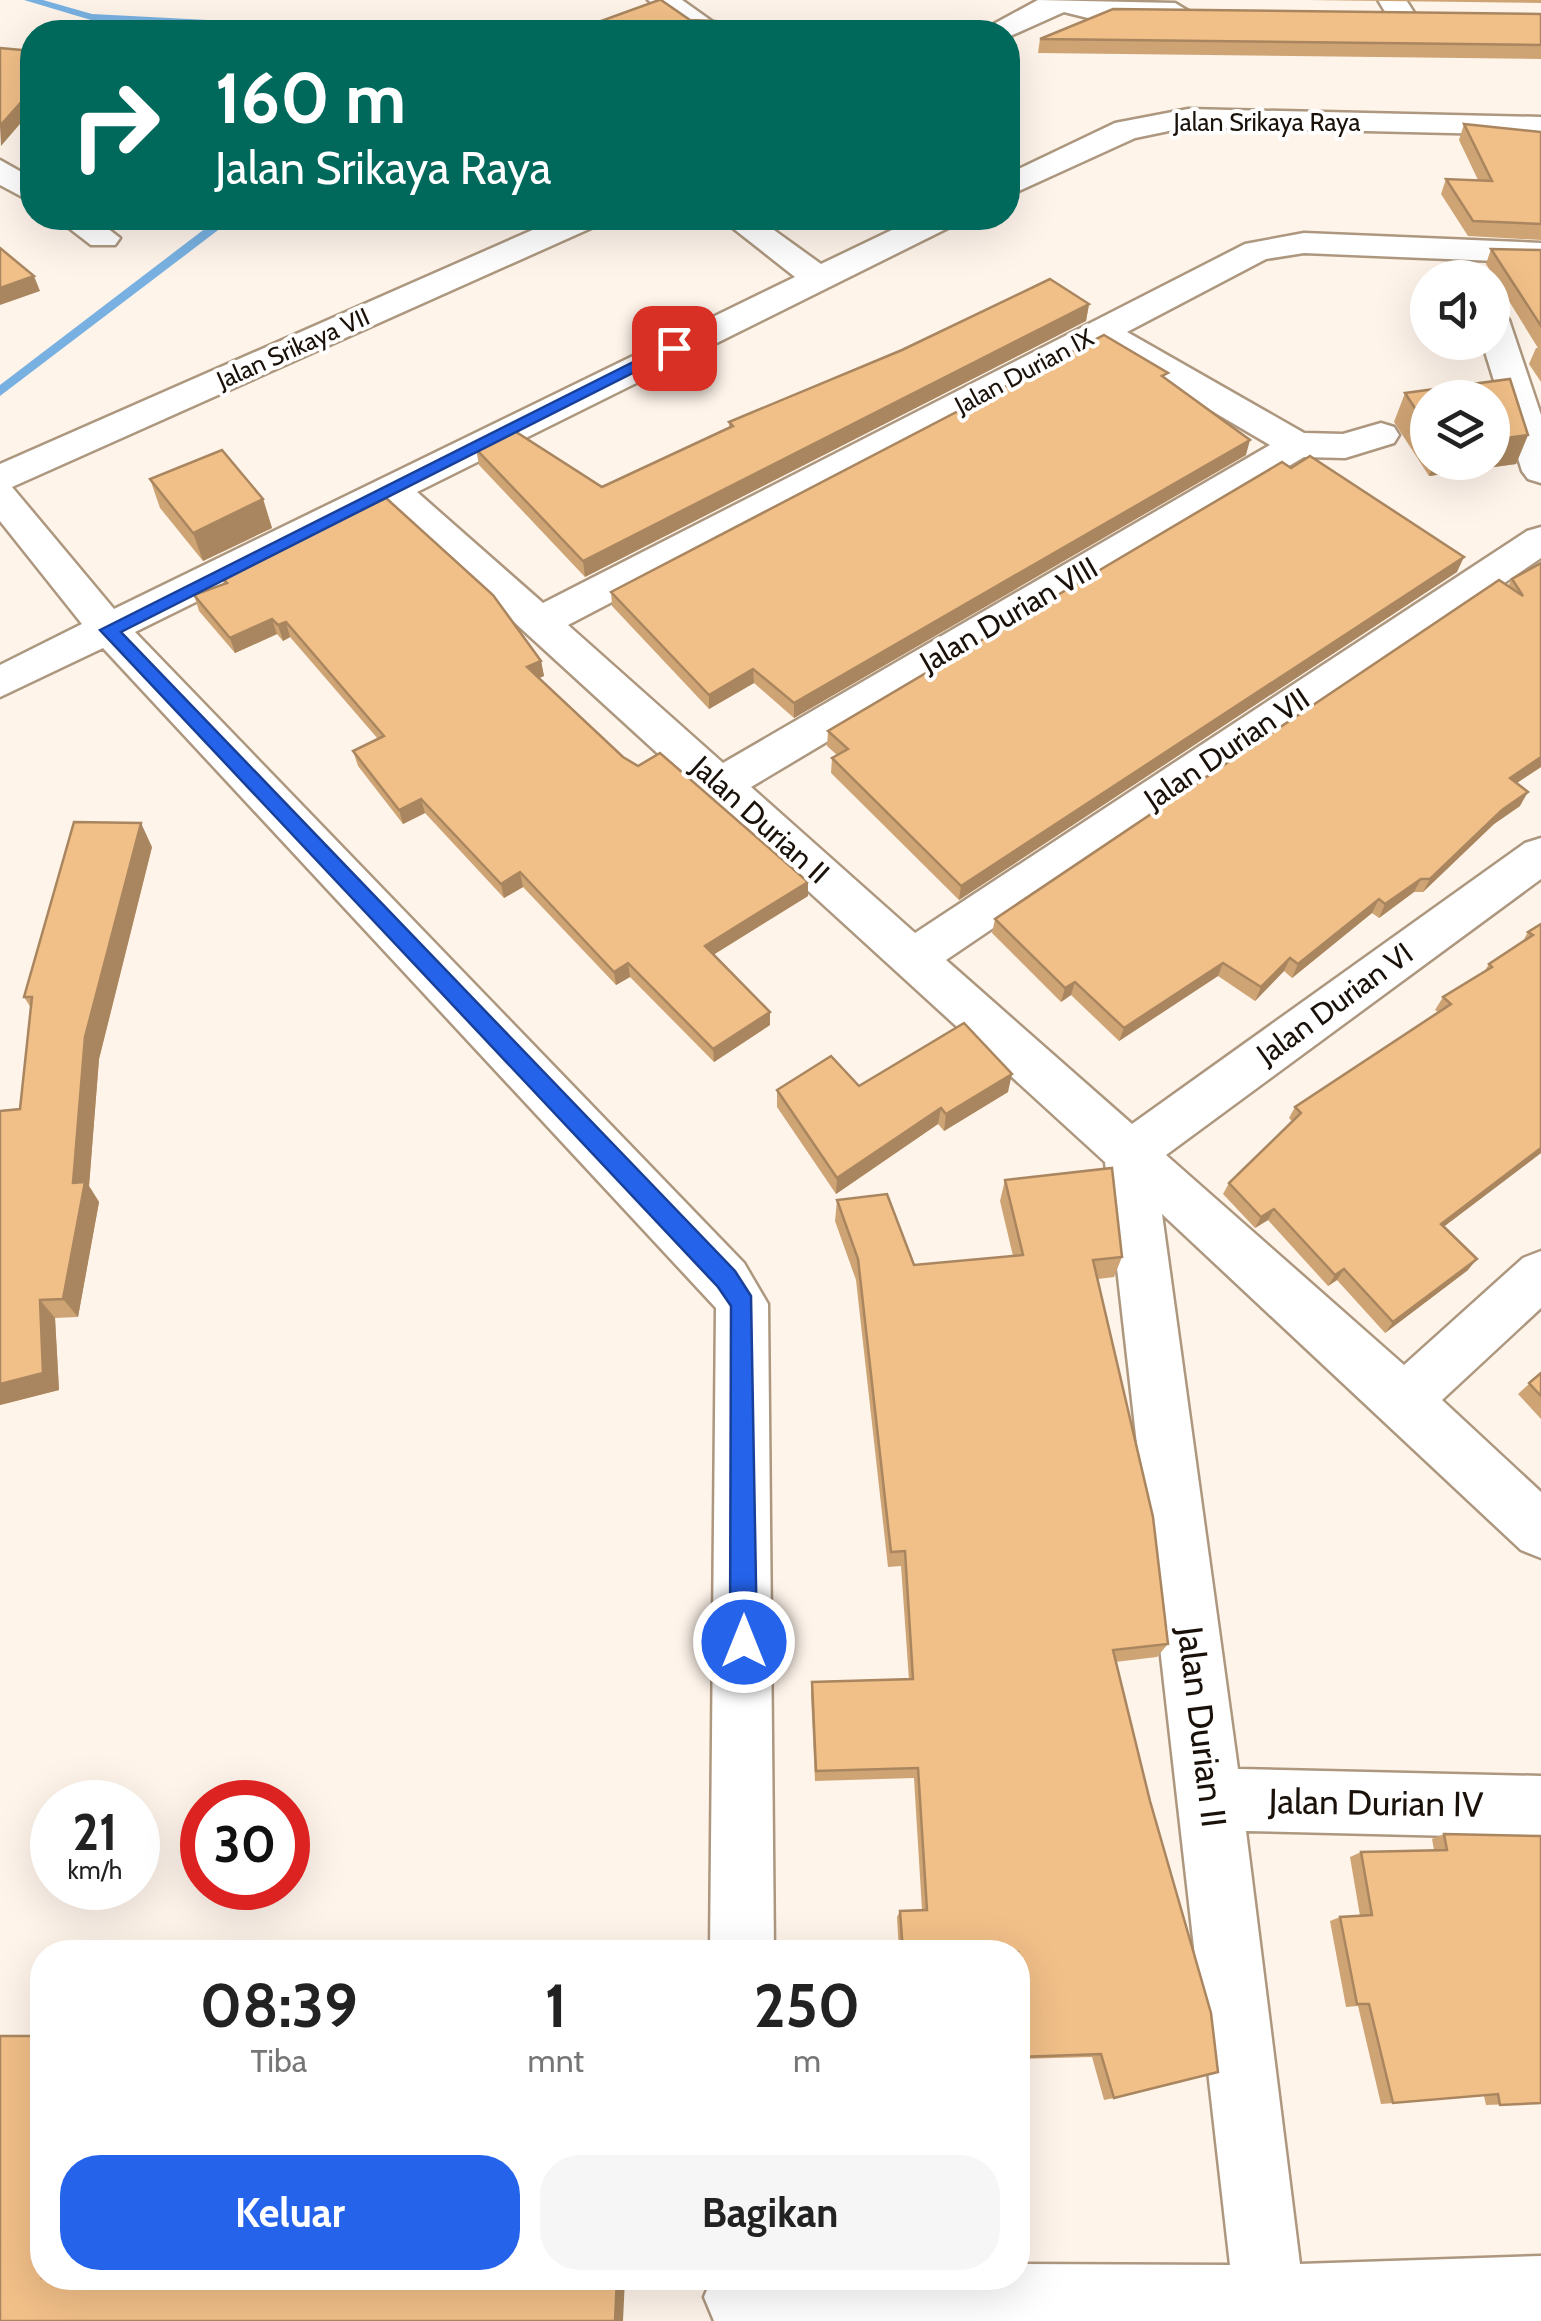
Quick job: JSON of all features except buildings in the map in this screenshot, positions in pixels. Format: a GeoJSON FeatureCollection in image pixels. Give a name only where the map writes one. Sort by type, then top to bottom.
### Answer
{"type":"FeatureCollection","features":[{"type":"Feature","properties":{"kind":"street"},"geometry":{"type":"LineString","coordinates":[[662,0],[693,20]]}},
{"type":"Feature","properties":{"kind":"street"},"geometry":{"type":"LineString","coordinates":[[1018,20],[1055,2],[1096,12],[1210,12]]}},
{"type":"Feature","properties":{"kind":"street"},"geometry":{"type":"LineString","coordinates":[[1362,14],[1396,7],[1436,15]]}},
{"type":"Feature","properties":{"kind":"street","name":"Jalan Srikaya Raya"},"geometry":{"type":"LineString","coordinates":[[1020,180],[1126,130],[1188,118],[1541,126]]}},
{"type":"Feature","properties":{"kind":"street"},"geometry":{"type":"LineString","coordinates":[[91,230],[103,238]]}},
{"type":"Feature","properties":{"kind":"street","name":"Jalan Srikaya VII"},"geometry":{"type":"LineString","coordinates":[[0,478],[559,230]]}},
{"type":"Feature","properties":{"kind":"street"},"geometry":{"type":"LineString","coordinates":[[752,230],[816,277]]}},
{"type":"Feature","properties":{"kind":"street"},"geometry":{"type":"LineString","coordinates":[[0,682],[916,230]]}},
{"type":"Feature","properties":{"kind":"street","name":"Jalan Durian IX"},"geometry":{"type":"LineString","coordinates":[[538,624],[1257,251],[1280,244],[1429,260]]}},
{"type":"Feature","properties":{"kind":"street","name":"Jalan Durian IX"},"geometry":{"type":"LineString","coordinates":[[1502,260],[1541,253]]}},
{"type":"Feature","properties":{"kind":"street"},"geometry":{"type":"LineString","coordinates":[[1100,331],[1297,445],[1344,446],[1381,435]]}},
{"type":"Feature","properties":{"kind":"street"},"geometry":{"type":"LineString","coordinates":[[1505,360],[1541,471]]}},
{"type":"Feature","properties":{"kind":"street","name":"Jalan Durian VIII"},"geometry":{"type":"LineString","coordinates":[[721,784],[1297,445]]}},
{"type":"Feature","properties":{"kind":"street","name":"Jalan Durian II"},"geometry":{"type":"LineString","coordinates":[[390,488],[1404,1400],[1541,1530]]}},
{"type":"Feature","properties":{"kind":"street"},"geometry":{"type":"LineString","coordinates":[[0,496],[109,630],[726,1279],[742,1304],[746,1332],[742,1940]]}},
{"type":"Feature","properties":{"kind":"street","name":"Jalan Durian VII"},"geometry":{"type":"LineString","coordinates":[[913,958],[1541,540]]}},
{"type":"Feature","properties":{"kind":"street","name":"Jalan Durian VI"},"geometry":{"type":"LineString","coordinates":[[1129,1154],[1541,855]]}},
{"type":"Feature","properties":{"kind":"street","name":"Jalan Durian II"},"geometry":{"type":"LineString","coordinates":[[1129,1154],[1211,1798],[1269,2301]]}},
{"type":"Feature","properties":{"kind":"street"},"geometry":{"type":"LineString","coordinates":[[1404,1400],[1541,1274]]}},
{"type":"Feature","properties":{"kind":"street","name":"Jalan Durian IV"},"geometry":{"type":"LineString","coordinates":[[1211,1798],[1541,1807]]}},
{"type":"Feature","properties":{"kind":"street"},"geometry":{"type":"LineString","coordinates":[[740,2298],[1269,2301],[1541,2291]]}},
{"type":"Feature","properties":{"kind":"waterway"},"geometry":{"type":"LineString","coordinates":[[30,0],[91,17],[145,20]]}},
{"type":"Feature","properties":{"kind":"waterway"},"geometry":{"type":"LineString","coordinates":[[0,392],[211,230]]}},
{"type":"Feature","properties":{"kind":"route"},"geometry":{"type":"LineString","coordinates":[[674,348],[109,630],[726,1279],[742,1304],[746,1332],[744,1642]]}}]}
